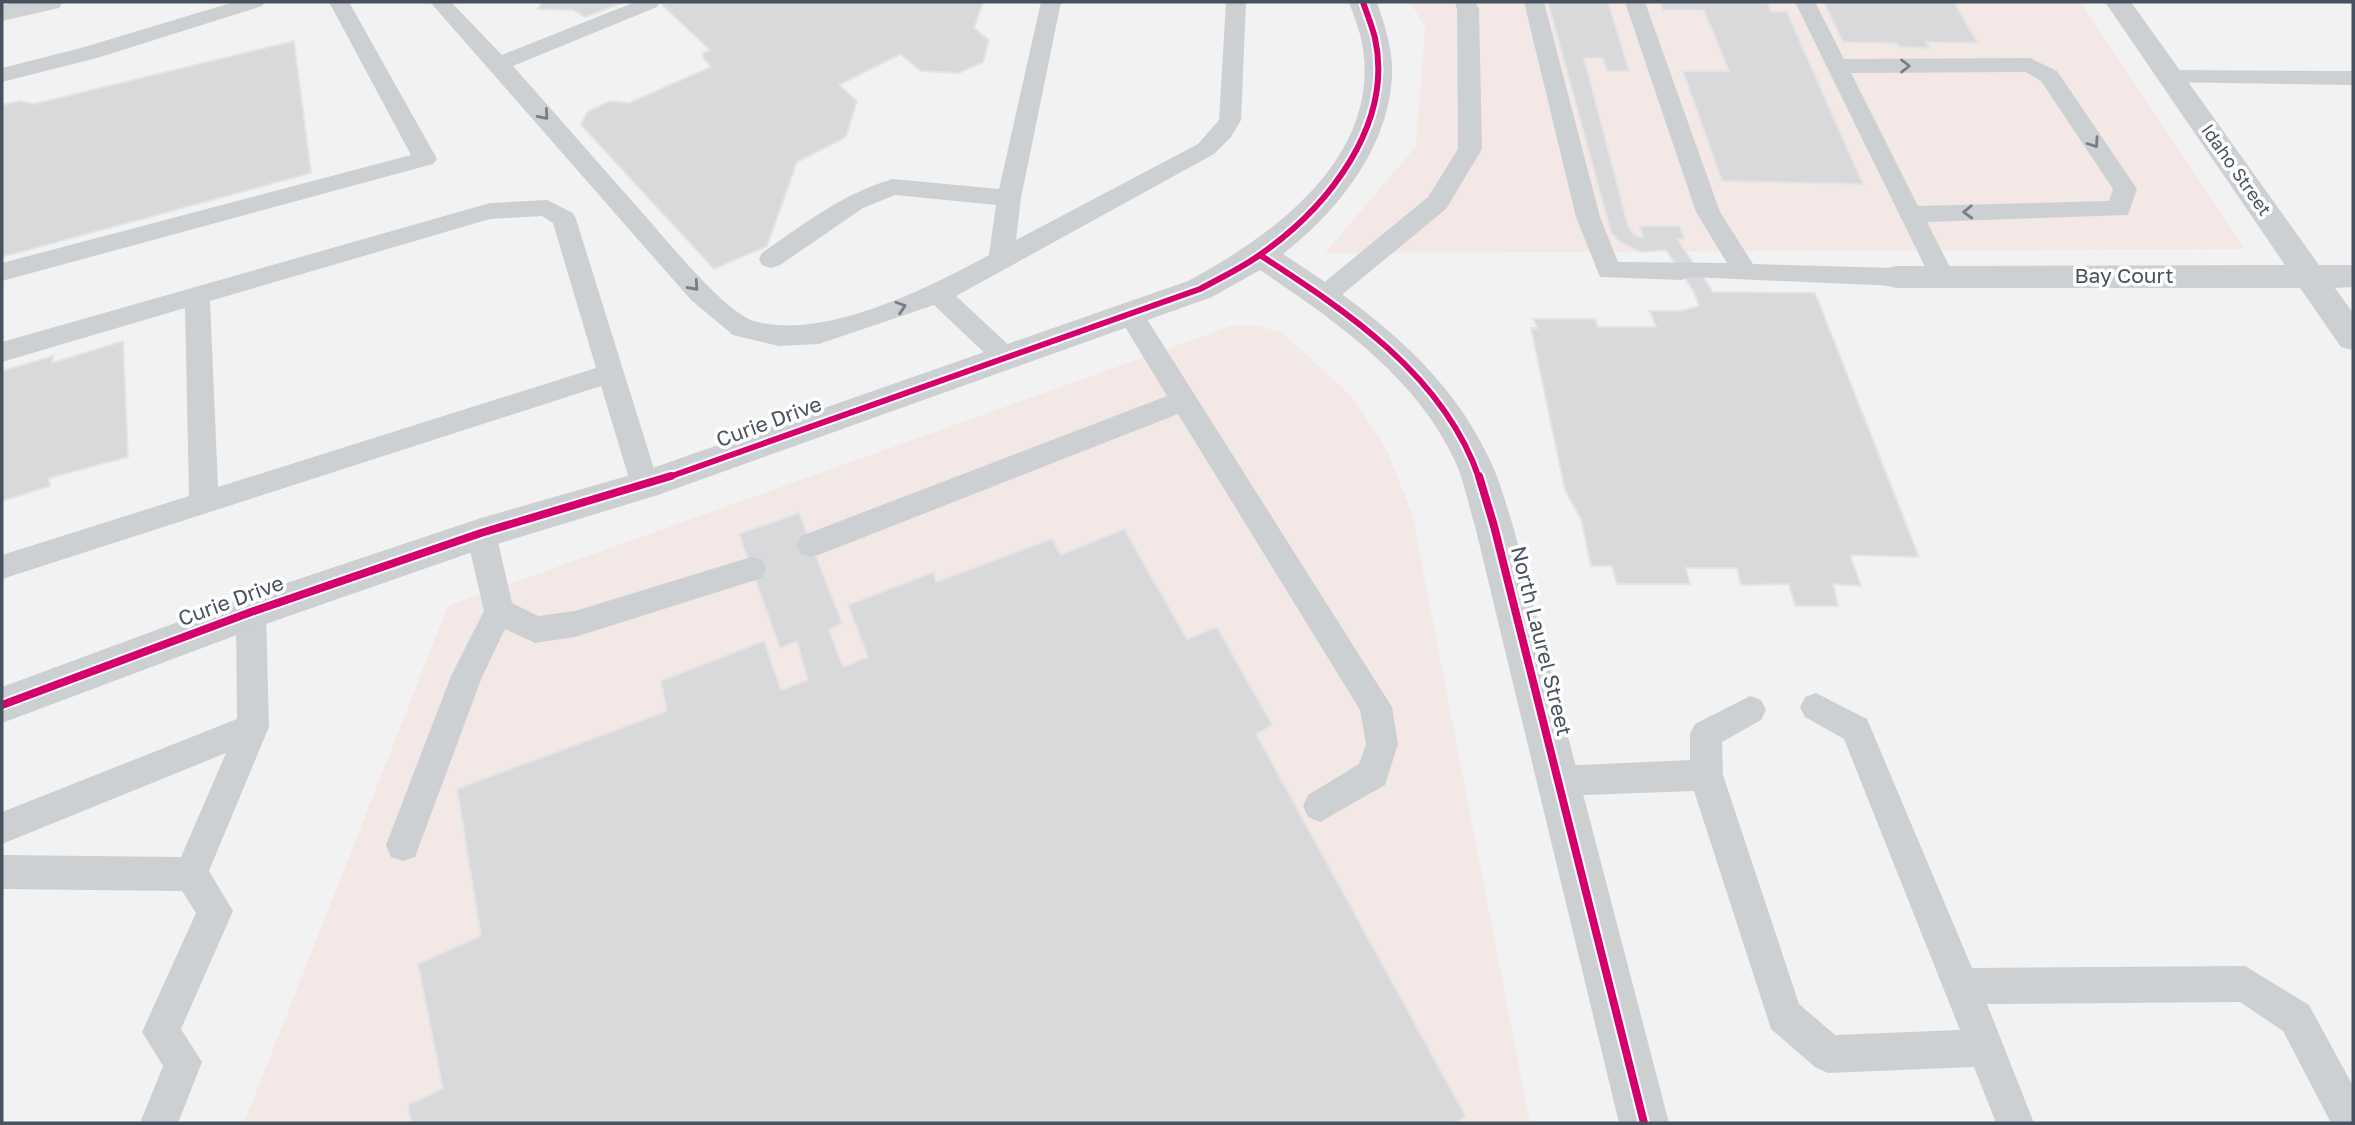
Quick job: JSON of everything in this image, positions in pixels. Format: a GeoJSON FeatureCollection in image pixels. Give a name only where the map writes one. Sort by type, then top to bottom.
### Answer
{"type":"FeatureCollection","features":[{"type":"Feature","properties":{"kind":"main road"},"geometry":{"type":"LineString","coordinates":[[2,13],[49,2]]}},
{"type":"Feature","properties":{"kind":"street","name":"Curie Drive"},"geometry":{"type":"LineString","coordinates":[[2,705],[251,611],[481,533],[645,485],[1200,289],[1260,255],[1324,198],[1350,164],[1365,136],[1377,92],[1379,57],[1370,17],[1363,2]]}},
{"type":"Feature","properties":{"kind":"street","name":"Idaho Street"},"geometry":{"type":"LineString","coordinates":[[2118,2],[2353,338]]}},
{"type":"Feature","properties":{"kind":"street","name":"North Laurel Street"},"geometry":{"type":"LineString","coordinates":[[1260,255],[1324,296],[1402,360],[1441,405],[1471,456],[1494,526],[1644,1123]]}},
{"type":"Feature","properties":{"kind":"street","name":"Bay Court"},"geometry":{"type":"LineString","coordinates":[[1895,277],[2353,276]]}},
{"type":"Feature","properties":{"kind":"lane"},"geometry":{"type":"LineString","coordinates":[[2,75],[89,53],[255,2]]}},
{"type":"Feature","properties":{"kind":"lane"},"geometry":{"type":"LineString","coordinates":[[2,272],[425,159],[339,2]]}},
{"type":"Feature","properties":{"kind":"lane"},"geometry":{"type":"LineString","coordinates":[[440,2],[499,64],[700,294],[742,328],[779,337],[819,334],[938,294],[1206,149],[1223,132],[1230,120],[1236,2]]}},
{"type":"Feature","properties":{"kind":"lane"},"geometry":{"type":"LineString","coordinates":[[1001,259],[1009,198],[1051,2]]}},
{"type":"Feature","properties":{"kind":"lane"},"geometry":{"type":"LineString","coordinates":[[1324,296],[1437,203],[1470,149],[1468,9],[1465,2]]}},
{"type":"Feature","properties":{"kind":"lane"},"geometry":{"type":"LineString","coordinates":[[1534,2],[1588,217],[1609,271],[1895,277]]}},
{"type":"Feature","properties":{"kind":"lane"},"geometry":{"type":"LineString","coordinates":[[1635,2],[1708,212],[1746,273]]}},
{"type":"Feature","properties":{"kind":"lane"},"geometry":{"type":"LineString","coordinates":[[1805,2],[1942,277]]}},
{"type":"Feature","properties":{"kind":"lane"},"geometry":{"type":"LineString","coordinates":[[499,64],[650,4]]}},
{"type":"Feature","properties":{"kind":"lane"},"geometry":{"type":"LineString","coordinates":[[1837,66],[2030,65],[2049,76],[2125,189],[2119,209],[1910,214]]}},
{"type":"Feature","properties":{"kind":"lane"},"geometry":{"type":"LineString","coordinates":[[2171,77],[2353,78]]}},
{"type":"Feature","properties":{"kind":"lane"},"geometry":{"type":"LineString","coordinates":[[771,259],[854,202],[893,187],[1009,198]]}},
{"type":"Feature","properties":{"kind":"lane"},"geometry":{"type":"LineString","coordinates":[[2,352],[490,211],[547,208],[564,219],[645,485]]}},
{"type":"Feature","properties":{"kind":"lane"},"geometry":{"type":"LineString","coordinates":[[938,294],[1004,356]]}},
{"type":"Feature","properties":{"kind":"lane"},"geometry":{"type":"LineString","coordinates":[[197,295],[204,503]]}},
{"type":"Feature","properties":{"kind":"lane"},"geometry":{"type":"LineString","coordinates":[[1129,312],[1376,707],[1382,744],[1373,774],[1320,806]]}},
{"type":"Feature","properties":{"kind":"lane"},"geometry":{"type":"LineString","coordinates":[[2,567],[611,373]]}},
{"type":"Feature","properties":{"kind":"lane"},"geometry":{"type":"LineString","coordinates":[[811,545],[1183,401]]}},
{"type":"Feature","properties":{"kind":"lane"},"geometry":{"type":"LineString","coordinates":[[403,845],[467,676],[499,611],[481,533]]}},
{"type":"Feature","properties":{"kind":"lane"},"geometry":{"type":"LineString","coordinates":[[499,611],[536,630],[575,624],[751,569]]}},
{"type":"Feature","properties":{"kind":"lane"},"geometry":{"type":"LineString","coordinates":[[191,874],[253,727],[251,611]]}},
{"type":"Feature","properties":{"kind":"lane"},"geometry":{"type":"LineString","coordinates":[[1816,707],[1856,729],[2015,1123]]}},
{"type":"Feature","properties":{"kind":"lane"},"geometry":{"type":"LineString","coordinates":[[1750,710],[1706,734],[1706,775],[1784,1016],[1828,1054],[1986,1048]]}},
{"type":"Feature","properties":{"kind":"lane"},"geometry":{"type":"LineString","coordinates":[[2,828],[253,727]]}},
{"type":"Feature","properties":{"kind":"lane"},"geometry":{"type":"LineString","coordinates":[[1558,781],[1706,775]]}},
{"type":"Feature","properties":{"kind":"lane"},"geometry":{"type":"LineString","coordinates":[[2,872],[191,874]]}},
{"type":"Feature","properties":{"kind":"lane"},"geometry":{"type":"LineString","coordinates":[[159,1123],[183,1062],[161,1032],[215,911],[191,874]]}},
{"type":"Feature","properties":{"kind":"lane"},"geometry":{"type":"LineString","coordinates":[[1961,986],[2245,984],[2295,1018],[2352,1123]]}},
{"type":"Feature","properties":{"kind":"shaded area"},"geometry":{"type":"Polygon","coordinates":[[[1410,2],[2081,2],[2245,249],[1325,253],[1416,146],[1425,27],[1410,2]]]}},
{"type":"Feature","properties":{"kind":"shaded area"},"geometry":{"type":"Polygon","coordinates":[[[1231,326],[1258,326],[1283,333],[1353,398],[1385,446],[1412,513],[1530,1123],[244,1123],[448,606],[1231,326]]]}},
{"type":"Feature","properties":{"kind":"building"},"geometry":{"type":"Polygon","coordinates":[[[542,2],[624,2],[585,17],[573,10],[538,9],[542,2]]]}},
{"type":"Feature","properties":{"kind":"building"},"geometry":{"type":"Polygon","coordinates":[[[659,2],[983,2],[974,28],[989,40],[983,62],[959,73],[921,71],[900,54],[839,85],[857,101],[846,137],[797,162],[767,246],[714,269],[581,125],[587,112],[610,101],[629,103],[711,67],[703,58],[703,53],[710,50],[659,2]]]}},
{"type":"Feature","properties":{"kind":"building"},"geometry":{"type":"Polygon","coordinates":[[[1548,2],[1608,2],[1629,71],[1607,71],[1603,58],[1584,58],[1628,226],[1634,235],[1643,238],[1640,226],[1680,226],[1684,239],[1677,239],[1713,292],[1815,293],[1919,557],[1850,555],[1861,586],[1833,584],[1838,606],[1795,606],[1789,584],[1741,585],[1737,568],[1686,568],[1690,584],[1617,584],[1612,566],[1591,566],[1581,519],[1565,490],[1531,328],[1538,328],[1533,319],[1595,319],[1598,327],[1656,327],[1650,311],[1681,311],[1699,306],[1694,292],[1666,250],[1641,252],[1620,242],[1611,232],[1548,2]]]}},
{"type":"Feature","properties":{"kind":"building"},"geometry":{"type":"Polygon","coordinates":[[[1660,2],[1767,2],[1771,12],[1787,12],[1863,184],[1722,181],[1683,71],[1729,71],[1704,10],[1663,10],[1660,2]]]}},
{"type":"Feature","properties":{"kind":"building"},"geometry":{"type":"Polygon","coordinates":[[[1824,2],[1954,2],[1978,43],[1926,42],[1930,48],[1899,47],[1897,43],[1843,42],[1824,2]]]}},
{"type":"Feature","properties":{"kind":"building"},"geometry":{"type":"Polygon","coordinates":[[[294,41],[311,173],[2,257],[2,105],[20,101],[34,104],[294,41]]]}},
{"type":"Feature","properties":{"kind":"building"},"geometry":{"type":"Polygon","coordinates":[[[123,341],[128,457],[49,478],[50,486],[2,501],[2,371],[53,356],[52,363],[123,341]]]}},
{"type":"Feature","properties":{"kind":"building"},"geometry":{"type":"Polygon","coordinates":[[[799,513],[842,623],[829,630],[843,667],[868,657],[848,605],[934,572],[936,582],[1052,539],[1061,555],[1124,529],[1187,639],[1217,627],[1272,725],[1256,734],[1466,1117],[1455,1123],[411,1123],[408,1105],[443,1089],[418,964],[481,936],[457,789],[667,711],[661,681],[764,641],[781,690],[808,680],[797,641],[780,648],[739,534],[799,513]]]}},
{"type":"Feature","properties":{"kind":"cycle path"},"geometry":{"type":"LineString","coordinates":[[2,705],[251,612],[481,533],[645,485],[1200,289],[1260,255],[1290,232],[1317,206],[1340,177],[1359,145],[1372,111],[1378,75],[1375,39],[1363,2]]}},
{"type":"Feature","properties":{"kind":"cycle path"},"geometry":{"type":"LineString","coordinates":[[1260,255],[1351,318],[1406,366],[1452,422],[1474,463],[1494,526],[1644,1123]]}}]}
